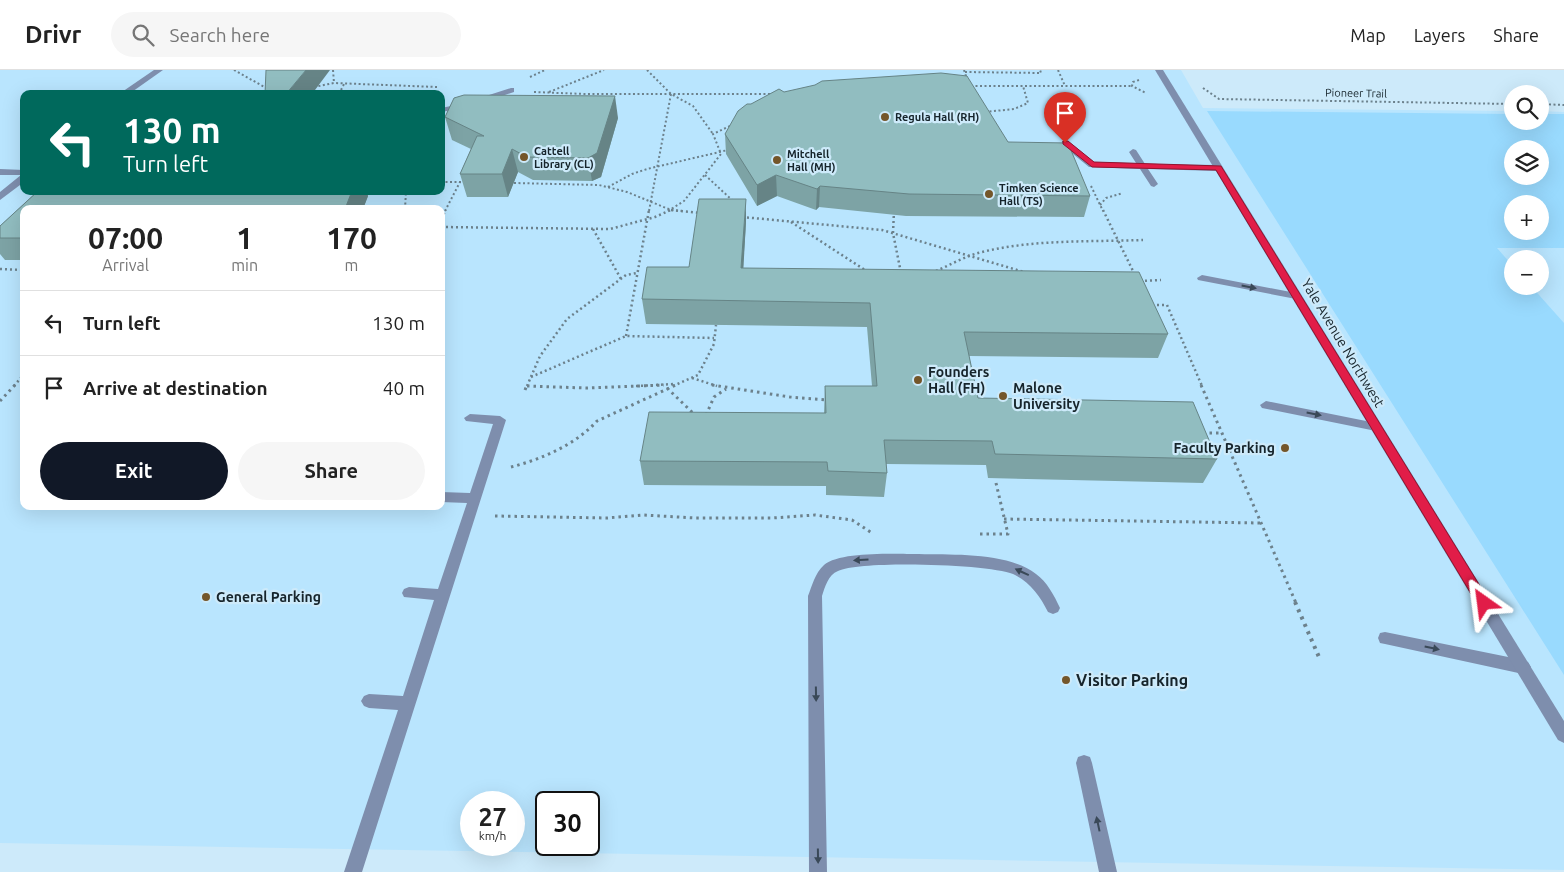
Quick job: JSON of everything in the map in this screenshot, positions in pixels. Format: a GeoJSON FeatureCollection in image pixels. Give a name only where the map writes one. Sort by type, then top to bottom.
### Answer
{"type":"FeatureCollection","features":[{"type":"Feature","properties":{"kind":"street","name":"Yale Avenue Northwest"},"geometry":{"type":"LineString","coordinates":[[1159,70],[1564,735]]}},
{"type":"Feature","properties":{"kind":"street"},"geometry":{"type":"LineString","coordinates":[[129,90],[155,71]]}},
{"type":"Feature","properties":{"kind":"street"},"geometry":{"type":"LineString","coordinates":[[445,109],[463,106],[511,90]]}},
{"type":"Feature","properties":{"kind":"street"},"geometry":{"type":"LineString","coordinates":[[1065,143],[1092,165],[1218,168]]}},
{"type":"Feature","properties":{"kind":"street"},"geometry":{"type":"LineString","coordinates":[[1134,152],[1154,184]]}},
{"type":"Feature","properties":{"kind":"street"},"geometry":{"type":"LineString","coordinates":[[0,172],[20,172]]}},
{"type":"Feature","properties":{"kind":"street"},"geometry":{"type":"LineString","coordinates":[[0,198],[20,180]]}},
{"type":"Feature","properties":{"kind":"street"},"geometry":{"type":"LineString","coordinates":[[1202,278],[1296,296]]}},
{"type":"Feature","properties":{"kind":"street"},"geometry":{"type":"LineString","coordinates":[[1266,405],[1376,427]]}},
{"type":"Feature","properties":{"kind":"street"},"geometry":{"type":"LineString","coordinates":[[353,872],[500,420],[470,418]]}},
{"type":"Feature","properties":{"kind":"street"},"geometry":{"type":"LineString","coordinates":[[445,498],[475,498]]}},
{"type":"Feature","properties":{"kind":"street"},"geometry":{"type":"LineString","coordinates":[[818,872],[815,596],[821,580],[832,567],[849,561],[869,559],[983,562],[1010,567],[1030,576],[1045,591],[1053,608]]}},
{"type":"Feature","properties":{"kind":"street"},"geometry":{"type":"LineString","coordinates":[[409,593],[443,595]]}},
{"type":"Feature","properties":{"kind":"street"},"geometry":{"type":"LineString","coordinates":[[1385,638],[1523,667]]}},
{"type":"Feature","properties":{"kind":"street"},"geometry":{"type":"LineString","coordinates":[[369,701],[408,703]]}},
{"type":"Feature","properties":{"kind":"street"},"geometry":{"type":"LineString","coordinates":[[1084,763],[1108,872]]}},
{"type":"Feature","properties":{"kind":"path"},"geometry":{"type":"LineString","coordinates":[[234,70],[271,90]]}},
{"type":"Feature","properties":{"kind":"path"},"geometry":{"type":"LineString","coordinates":[[333,70],[334,83]]}},
{"type":"Feature","properties":{"kind":"path"},"geometry":{"type":"LineString","coordinates":[[548,92],[604,70]]}},
{"type":"Feature","properties":{"kind":"path"},"geometry":{"type":"LineString","coordinates":[[445,226],[610,229],[648,219],[671,210],[684,201],[721,154],[721,150],[714,134],[694,106],[670,94],[647,70]]}},
{"type":"Feature","properties":{"kind":"path"},"geometry":{"type":"LineString","coordinates":[[972,92],[965,71],[1041,73],[1040,70]]}},
{"type":"Feature","properties":{"kind":"path"},"geometry":{"type":"LineString","coordinates":[[1058,70],[1065,86]]}},
{"type":"Feature","properties":{"kind":"path"},"geometry":{"type":"LineString","coordinates":[[313,87],[334,83],[442,87]]}},
{"type":"Feature","properties":{"kind":"path"},"geometry":{"type":"LineString","coordinates":[[341,90],[344,84]]}},
{"type":"Feature","properties":{"kind":"path"},"geometry":{"type":"LineString","coordinates":[[969,86],[1132,86]]}},
{"type":"Feature","properties":{"kind":"path"},"geometry":{"type":"LineString","coordinates":[[980,106],[984,112],[1014,110],[1028,104],[1024,86]]}},
{"type":"Feature","properties":{"kind":"path","name":"Pioneer Trail"},"geometry":{"type":"LineString","coordinates":[[1203,88],[1219,99],[1504,104]]}},
{"type":"Feature","properties":{"kind":"path"},"geometry":{"type":"LineString","coordinates":[[511,90],[670,94],[779,94]]}},
{"type":"Feature","properties":{"kind":"path"},"geometry":{"type":"LineString","coordinates":[[626,336],[670,94]]}},
{"type":"Feature","properties":{"kind":"path"},"geometry":{"type":"LineString","coordinates":[[1549,104],[1564,105]]}},
{"type":"Feature","properties":{"kind":"path"},"geometry":{"type":"LineString","coordinates":[[714,134],[738,122]]}},
{"type":"Feature","properties":{"kind":"path"},"geometry":{"type":"LineString","coordinates":[[608,187],[632,174],[711,155],[721,150],[736,150]]}},
{"type":"Feature","properties":{"kind":"path"},"geometry":{"type":"LineString","coordinates":[[705,175],[737,206]]}},
{"type":"Feature","properties":{"kind":"path"},"geometry":{"type":"LineString","coordinates":[[445,182],[467,182]]}},
{"type":"Feature","properties":{"kind":"path"},"geometry":{"type":"LineString","coordinates":[[445,211],[460,182]]}},
{"type":"Feature","properties":{"kind":"path"},"geometry":{"type":"LineString","coordinates":[[514,183],[577,183],[608,187],[651,201],[671,210],[707,213]]}},
{"type":"Feature","properties":{"kind":"path"},"geometry":{"type":"LineString","coordinates":[[1090,184],[1139,288]]}},
{"type":"Feature","properties":{"kind":"path"},"geometry":{"type":"LineString","coordinates":[[1100,205],[1106,198],[1123,193]]}},
{"type":"Feature","properties":{"kind":"path"},"geometry":{"type":"LineString","coordinates":[[894,205],[893,233],[903,281]]}},
{"type":"Feature","properties":{"kind":"path"},"geometry":{"type":"LineString","coordinates":[[744,212],[750,218]]}},
{"type":"Feature","properties":{"kind":"path"},"geometry":{"type":"LineString","coordinates":[[733,216],[893,233],[1026,272]]}},
{"type":"Feature","properties":{"kind":"path"},"geometry":{"type":"LineString","coordinates":[[790,222],[873,275]]}},
{"type":"Feature","properties":{"kind":"path"},"geometry":{"type":"LineString","coordinates":[[592,228],[621,279]]}},
{"type":"Feature","properties":{"kind":"path"},"geometry":{"type":"LineString","coordinates":[[932,273],[970,256],[1000,248],[1143,240]]}},
{"type":"Feature","properties":{"kind":"path"},"geometry":{"type":"LineString","coordinates":[[0,269],[20,270]]}},
{"type":"Feature","properties":{"kind":"path"},"geometry":{"type":"LineString","coordinates":[[637,272],[626,275],[567,319],[540,356],[526,388],[586,388],[678,384]]}},
{"type":"Feature","properties":{"kind":"path"},"geometry":{"type":"LineString","coordinates":[[1137,281],[1161,280]]}},
{"type":"Feature","properties":{"kind":"path"},"geometry":{"type":"LineString","coordinates":[[1145,305],[1167,305],[1319,657]]}},
{"type":"Feature","properties":{"kind":"path"},"geometry":{"type":"LineString","coordinates":[[484,470],[511,467],[533,461],[562,447],[588,431],[597,421],[692,378],[701,372],[714,344],[716,325]]}},
{"type":"Feature","properties":{"kind":"path"},"geometry":{"type":"LineString","coordinates":[[531,377],[626,336],[715,338]]}},
{"type":"Feature","properties":{"kind":"path"},"geometry":{"type":"LineString","coordinates":[[0,401],[20,378]]}},
{"type":"Feature","properties":{"kind":"path"},"geometry":{"type":"LineString","coordinates":[[692,378],[710,386],[726,389],[794,398],[834,400]]}},
{"type":"Feature","properties":{"kind":"path"},"geometry":{"type":"LineString","coordinates":[[667,388],[698,418]]}},
{"type":"Feature","properties":{"kind":"path"},"geometry":{"type":"LineString","coordinates":[[705,424],[714,397],[726,389]]}},
{"type":"Feature","properties":{"kind":"path"},"geometry":{"type":"LineString","coordinates":[[1202,433],[1222,433]]}},
{"type":"Feature","properties":{"kind":"path"},"geometry":{"type":"LineString","coordinates":[[979,534],[1008,534],[996,483]]}},
{"type":"Feature","properties":{"kind":"path"},"geometry":{"type":"LineString","coordinates":[[470,515],[608,518],[643,515],[762,518],[815,515],[852,520],[873,533]]}},
{"type":"Feature","properties":{"kind":"path"},"geometry":{"type":"LineString","coordinates":[[1004,519],[1261,523]]}},
{"type":"Feature","properties":{"kind":"shaded area","name":"Malone University"},"geometry":{"type":"Polygon","coordinates":[[[0,70],[1181,70],[1203,108],[1504,111],[1504,130],[1549,130],[1549,111],[1564,112],[1564,870],[600,853],[600,791],[535,791],[535,852],[525,852],[525,791],[460,791],[460,851],[0,843],[0,70]]]}},
{"type":"Feature","properties":{"kind":"shaded area"},"geometry":{"type":"Polygon","coordinates":[[[1207,111],[1504,114],[1504,130],[1549,130],[1549,114],[1564,114],[1564,248],[1497,248],[1504,256],[1504,295],[1539,295],[1564,323],[1564,675],[1207,111]]]}},
{"type":"Feature","properties":{"kind":"building"},"geometry":{"type":"Polygon","coordinates":[[[266,70],[306,70],[289,90],[265,90],[266,70]]]}},
{"type":"Feature","properties":{"kind":"building"},"geometry":{"type":"Polygon","coordinates":[[[941,73],[967,76],[1008,142],[1068,143],[1090,196],[909,194],[820,186],[817,189],[776,175],[757,185],[725,134],[738,111],[747,104],[751,104],[779,89],[784,92],[815,85],[822,81],[941,73]]]}},
{"type":"Feature","properties":{"kind":"building"},"geometry":{"type":"Polygon","coordinates":[[[464,95],[615,96],[597,153],[588,158],[527,157],[512,149],[502,174],[460,174],[477,136],[484,136],[445,117],[454,98],[464,95]]]}},
{"type":"Feature","properties":{"kind":"building"},"geometry":{"type":"Polygon","coordinates":[[[34,195],[350,195],[347,205],[23,205],[34,195]]]}},
{"type":"Feature","properties":{"kind":"building","name":"Founders Hall (FH)"},"geometry":{"type":"Polygon","coordinates":[[[699,199],[746,199],[741,268],[1139,272],[1168,334],[964,332],[978,398],[1193,402],[1217,459],[995,454],[992,441],[884,440],[887,473],[828,471],[827,462],[640,461],[649,412],[826,413],[825,386],[877,386],[870,303],[642,299],[647,267],[689,267],[699,199]]]}},
{"type":"Feature","properties":{"kind":"building"},"geometry":{"type":"Polygon","coordinates":[[[20,208],[20,238],[0,238],[0,226],[20,208]]]}},
{"type":"Feature","properties":{"kind":"place","name":"Regula Hall (RH)"},"geometry":{"type":"Point","coordinates":[885,117]}},
{"type":"Feature","properties":{"kind":"place","name":"Cattell Library (CL)"},"geometry":{"type":"Point","coordinates":[524,157]}},
{"type":"Feature","properties":{"kind":"place","name":"Mitchell Hall (MH)"},"geometry":{"type":"Point","coordinates":[777,160]}},
{"type":"Feature","properties":{"kind":"place","name":"Timken Science Hall (TS)"},"geometry":{"type":"Point","coordinates":[989,194]}},
{"type":"Feature","properties":{"kind":"place","name":"Founders Hall (FH)"},"geometry":{"type":"Point","coordinates":[918,380]}},
{"type":"Feature","properties":{"kind":"place","name":"Malone University"},"geometry":{"type":"Point","coordinates":[1003,396]}},
{"type":"Feature","properties":{"kind":"place","name":"Faculty Parking"},"geometry":{"type":"Point","coordinates":[1285,448]}},
{"type":"Feature","properties":{"kind":"place","name":"General Parking"},"geometry":{"type":"Point","coordinates":[206,597]}},
{"type":"Feature","properties":{"kind":"place","name":"Visitor Parking"},"geometry":{"type":"Point","coordinates":[1066,680]}},
{"type":"Feature","properties":{"kind":"route"},"geometry":{"type":"LineString","coordinates":[[1065,143],[1092,165],[1218,168],[1484,603]]}}]}
